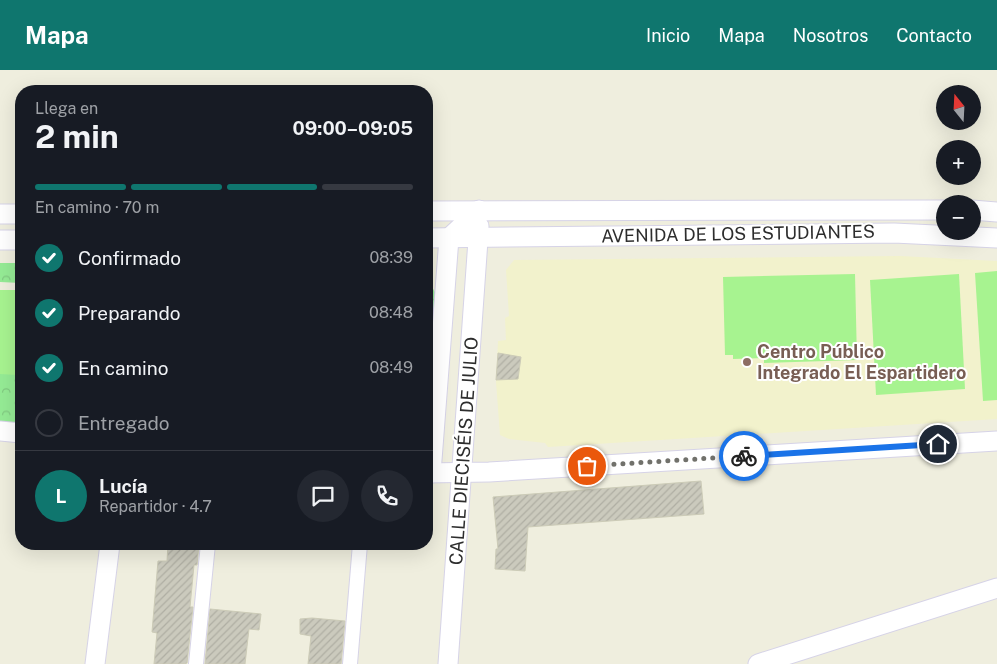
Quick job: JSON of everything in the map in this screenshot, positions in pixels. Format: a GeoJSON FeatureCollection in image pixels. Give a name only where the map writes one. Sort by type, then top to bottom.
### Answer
{"type":"FeatureCollection","features":[{"type":"Feature","properties":{"kind":"street"},"geometry":{"type":"LineString","coordinates":[[479,238],[480,210]]}},
{"type":"Feature","properties":{"kind":"street"},"geometry":{"type":"LineString","coordinates":[[449,238],[480,210]]}},
{"type":"Feature","properties":{"kind":"street","name":"AVENIDA DE LOS ESTUDIANTES"},"geometry":{"type":"LineString","coordinates":[[433,211],[936,210]]}},
{"type":"Feature","properties":{"kind":"street"},"geometry":{"type":"LineString","coordinates":[[981,211],[997,212]]}},
{"type":"Feature","properties":{"kind":"street"},"geometry":{"type":"LineString","coordinates":[[0,214],[15,214]]}},
{"type":"Feature","properties":{"kind":"street","name":"AVENIDA DE LOS ESTUDIANTES"},"geometry":{"type":"LineString","coordinates":[[433,238],[884,232],[955,234],[997,238]]}},
{"type":"Feature","properties":{"kind":"street","name":"CALLE DIECISÉIS DE JULIO"},"geometry":{"type":"LineString","coordinates":[[433,426],[449,238]]}},
{"type":"Feature","properties":{"kind":"street","name":"CALLE DIECISÉIS DE JULIO"},"geometry":{"type":"LineString","coordinates":[[448,664],[479,238]]}},
{"type":"Feature","properties":{"kind":"street"},"geometry":{"type":"LineString","coordinates":[[0,240],[15,240]]}},
{"type":"Feature","properties":{"kind":"street"},"geometry":{"type":"LineString","coordinates":[[0,431],[15,433]]}},
{"type":"Feature","properties":{"kind":"street"},"geometry":{"type":"LineString","coordinates":[[433,473],[462,474],[997,440]]}},
{"type":"Feature","properties":{"kind":"street"},"geometry":{"type":"LineString","coordinates":[[95,664],[109,550]]}},
{"type":"Feature","properties":{"kind":"street"},"geometry":{"type":"LineString","coordinates":[[196,664],[207,550]]}},
{"type":"Feature","properties":{"kind":"street"},"geometry":{"type":"LineString","coordinates":[[350,664],[360,550]]}},
{"type":"Feature","properties":{"kind":"street"},"geometry":{"type":"LineString","coordinates":[[764,663],[997,588]]}},
{"type":"Feature","properties":{"kind":"shaded area","name":"Centro Público Integrado El Espartidero"},"geometry":{"type":"Polygon","coordinates":[[[900,256],[997,261],[997,419],[548,447],[545,443],[509,439],[500,435],[496,382],[498,341],[506,340],[505,318],[509,316],[506,270],[514,260],[900,256]]]}},
{"type":"Feature","properties":{"kind":"green space"},"geometry":{"type":"Polygon","coordinates":[[[0,263],[15,263],[15,283],[0,282],[0,263]]]}},
{"type":"Feature","properties":{"kind":"green space"},"geometry":{"type":"Polygon","coordinates":[[[997,271],[997,400],[983,401],[975,273],[997,271]]]}},
{"type":"Feature","properties":{"kind":"green space"},"geometry":{"type":"Polygon","coordinates":[[[855,274],[857,360],[764,363],[764,358],[733,359],[733,355],[725,355],[723,277],[855,274]]]}},
{"type":"Feature","properties":{"kind":"green space"},"geometry":{"type":"Polygon","coordinates":[[[959,274],[965,389],[876,395],[870,280],[959,274]]]}},
{"type":"Feature","properties":{"kind":"green space"},"geometry":{"type":"Polygon","coordinates":[[[433,289],[443,307],[433,316],[433,289]]]}},
{"type":"Feature","properties":{"kind":"green space"},"geometry":{"type":"Polygon","coordinates":[[[0,290],[15,290],[15,375],[0,374],[0,290]]]}},
{"type":"Feature","properties":{"kind":"green space"},"geometry":{"type":"Polygon","coordinates":[[[0,298],[15,299],[15,424],[0,423],[0,298]]]}},
{"type":"Feature","properties":{"kind":"building"},"geometry":{"type":"Polygon","coordinates":[[[498,353],[521,357],[518,379],[496,380],[498,353]]]}},
{"type":"Feature","properties":{"kind":"building"},"geometry":{"type":"Polygon","coordinates":[[[701,481],[704,514],[528,527],[525,571],[495,569],[496,549],[498,549],[493,497],[701,481]]]}},
{"type":"Feature","properties":{"kind":"building"},"geometry":{"type":"Polygon","coordinates":[[[168,550],[198,550],[197,565],[194,565],[190,607],[193,607],[187,663],[184,664],[154,664],[157,633],[152,632],[158,561],[167,561],[168,550]]]}},
{"type":"Feature","properties":{"kind":"building"},"geometry":{"type":"Polygon","coordinates":[[[210,609],[261,614],[259,630],[249,629],[245,664],[205,664],[210,609]]]}},
{"type":"Feature","properties":{"kind":"building"},"geometry":{"type":"Polygon","coordinates":[[[312,618],[345,621],[341,664],[308,664],[311,636],[300,634],[300,619],[312,618]]]}},
{"type":"Feature","properties":{"kind":"way so far"},"geometry":{"type":"LineString","coordinates":[[587,466],[744,456]]}},
{"type":"Feature","properties":{"kind":"place","name":"Centro Público Integrado El Espartidero"},"geometry":{"type":"Point","coordinates":[747,362]}},
{"type":"Feature","properties":{"kind":"route"},"geometry":{"type":"LineString","coordinates":[[744,456],[938,444]]}}]}
